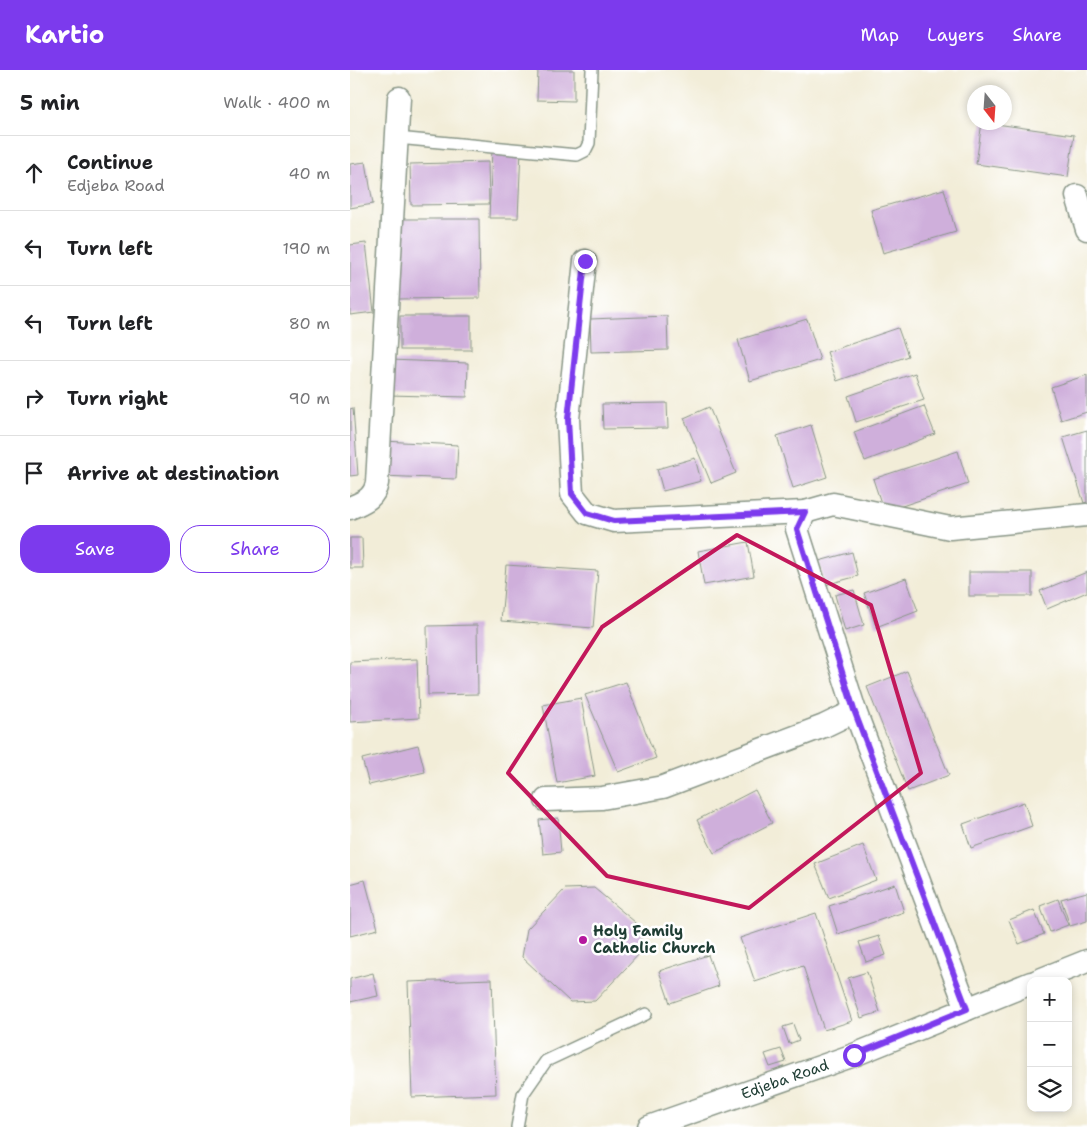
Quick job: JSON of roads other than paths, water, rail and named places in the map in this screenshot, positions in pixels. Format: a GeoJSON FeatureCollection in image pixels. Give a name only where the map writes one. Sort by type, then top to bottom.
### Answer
{"type":"FeatureCollection","features":[{"type":"Feature","properties":{"kind":"street"},"geometry":{"type":"LineString","coordinates":[[350,508],[370,498],[377,484],[399,98]]}},
{"type":"Feature","properties":{"kind":"street"},"geometry":{"type":"LineString","coordinates":[[1077,196],[1087,229]]}},
{"type":"Feature","properties":{"kind":"street"},"geometry":{"type":"LineString","coordinates":[[585,261],[568,419],[572,494],[587,513],[614,521],[805,512],[833,504],[950,528],[1087,515]]}},
{"type":"Feature","properties":{"kind":"street"},"geometry":{"type":"LineString","coordinates":[[805,512],[797,529],[854,710],[967,1009]]}},
{"type":"Feature","properties":{"kind":"street"},"geometry":{"type":"LineString","coordinates":[[546,800],[602,798],[663,786],[824,726],[854,710]]}},
{"type":"Feature","properties":{"kind":"street"},"geometry":{"type":"LineString","coordinates":[[1047,977],[1087,961]]}},
{"type":"Feature","properties":{"kind":"street","name":"Edjeba Road"},"geometry":{"type":"LineString","coordinates":[[649,1127],[854,1055],[1027,985]]}},
{"type":"Feature","properties":{"kind":"lane"},"geometry":{"type":"LineString","coordinates":[[397,138],[577,155],[585,152],[589,143],[592,70]]}},
{"type":"Feature","properties":{"kind":"lane"},"geometry":{"type":"LineString","coordinates":[[517,1127],[522,1094],[546,1061],[646,1014]]}},
{"type":"Feature","properties":{"kind":"place","name":"Holy Family Catholic Church"},"geometry":{"type":"Point","coordinates":[583,940]}}]}
